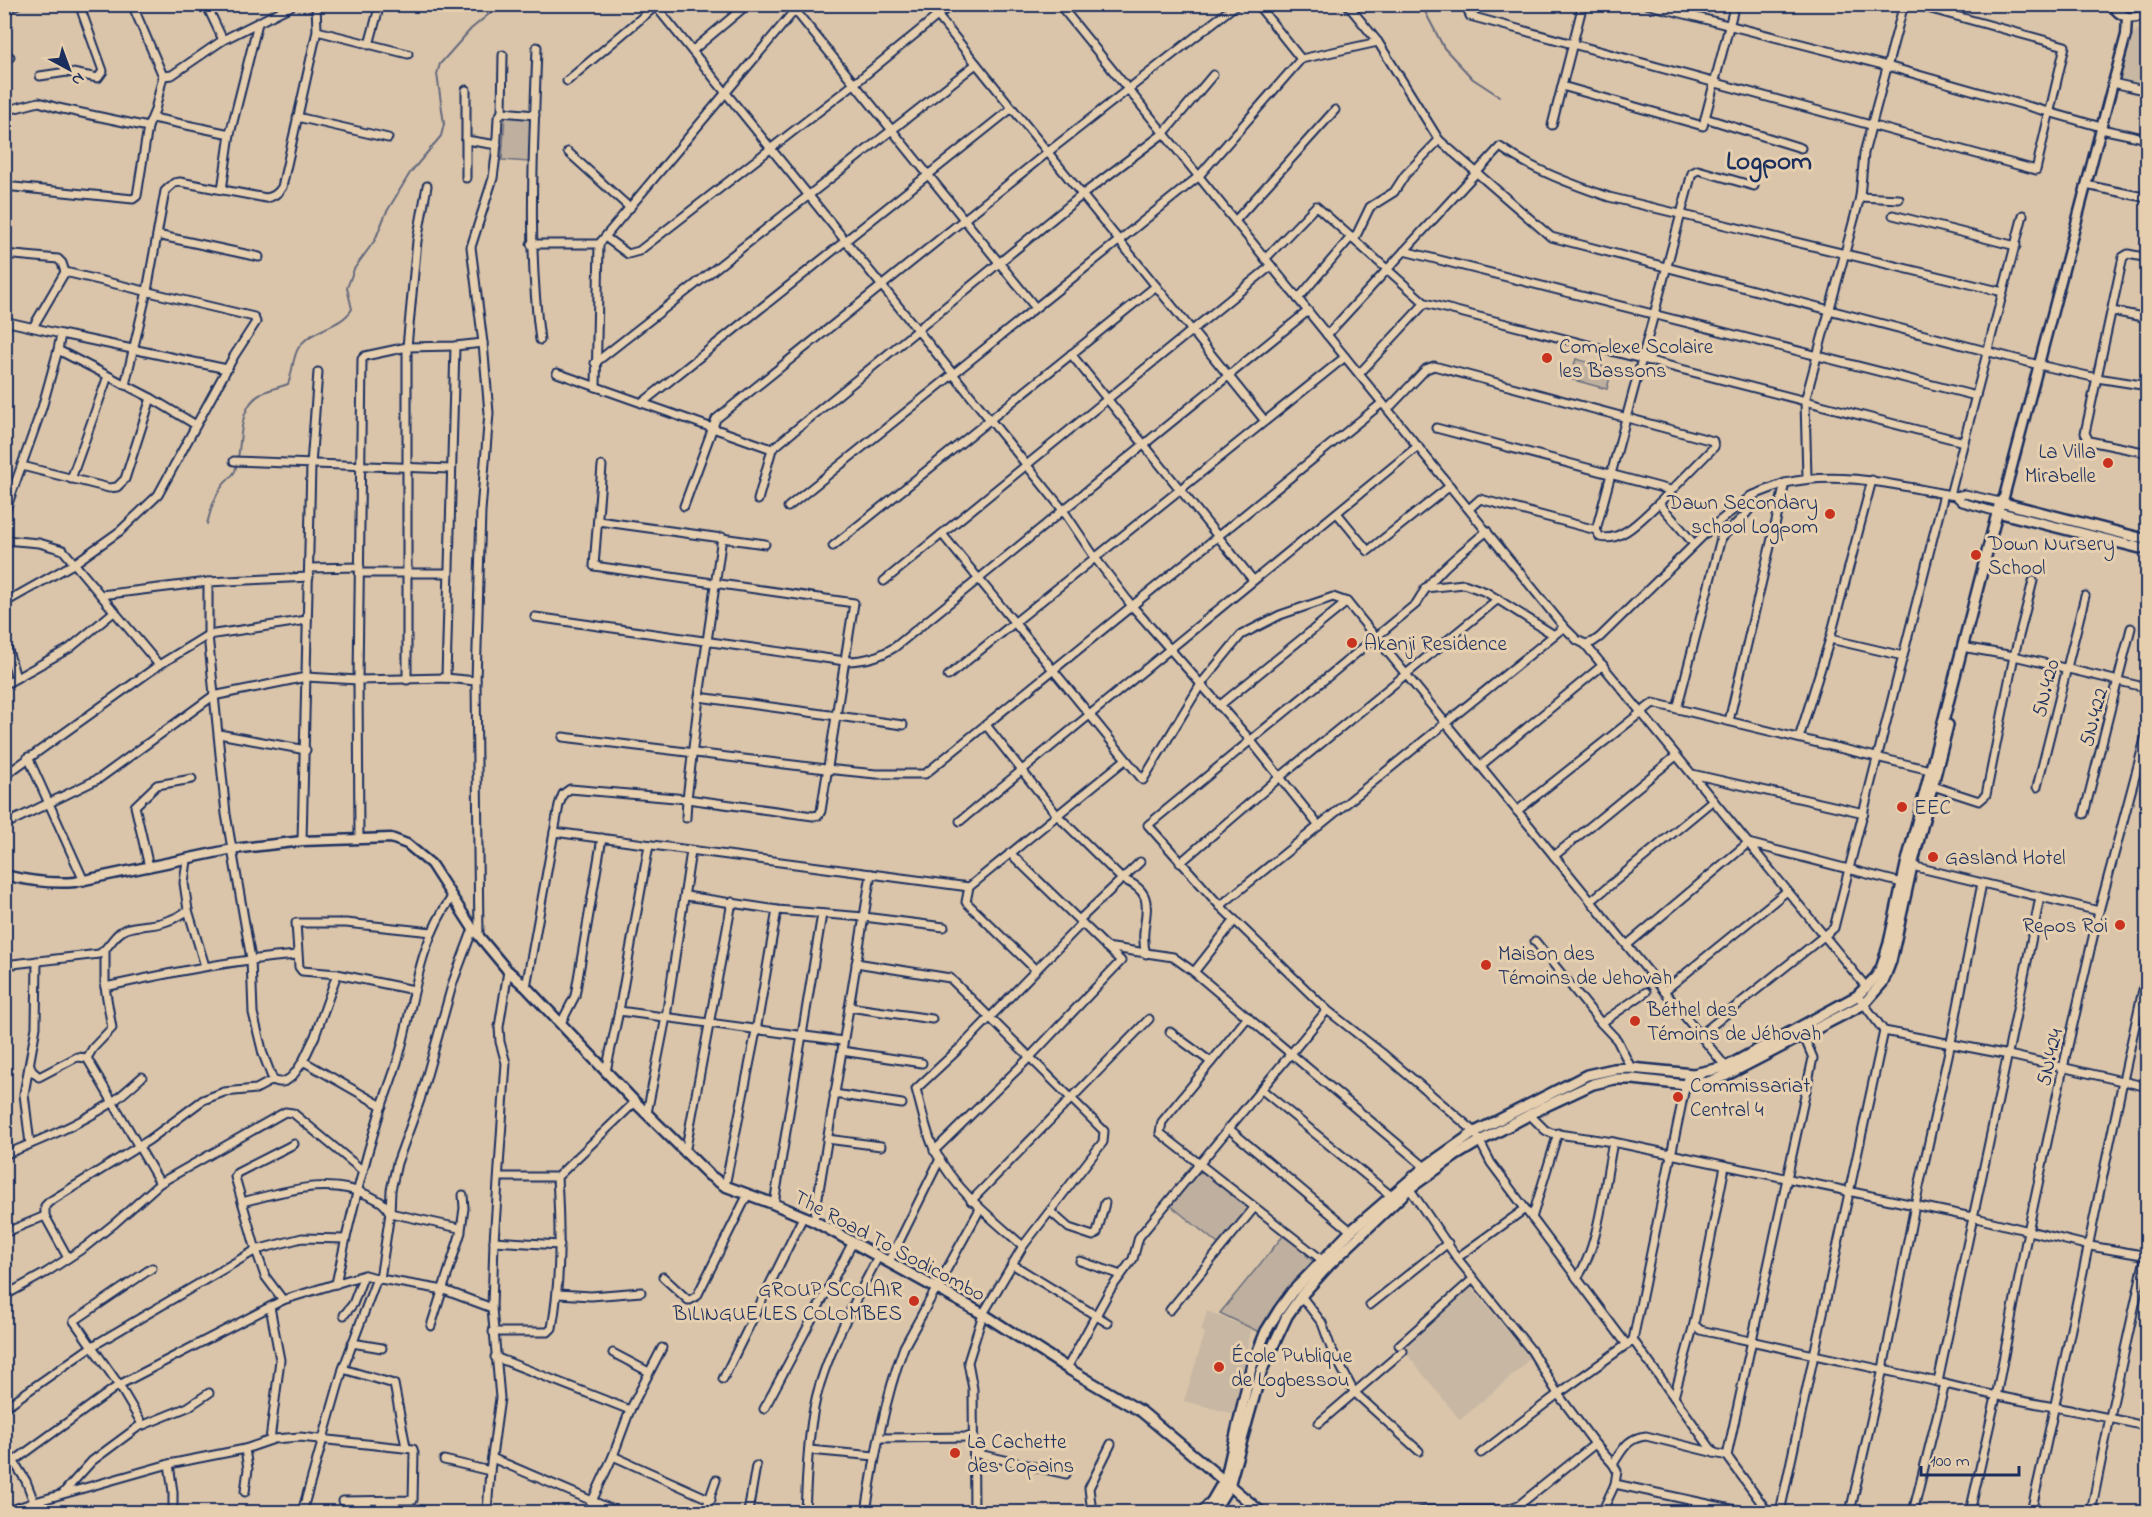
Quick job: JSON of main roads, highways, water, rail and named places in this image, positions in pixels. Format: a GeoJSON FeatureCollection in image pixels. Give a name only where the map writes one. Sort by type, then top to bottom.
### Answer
{"type":"FeatureCollection","features":[{"type":"Feature","properties":{"kind":"main road"},"geometry":{"type":"LineString","coordinates":[[1861,1000],[1882,966],[2003,501],[2148,540]]}},
{"type":"Feature","properties":{"kind":"main road"},"geometry":{"type":"LineString","coordinates":[[2000,513],[2148,550]]}},
{"type":"Feature","properties":{"kind":"main road"},"geometry":{"type":"LineString","coordinates":[[1213,1512],[1226,1484],[1261,1372],[1276,1336],[1301,1296],[1425,1167],[1587,1075],[1631,1068],[1688,1073],[1706,1072],[1726,1067],[1861,1000],[1882,982],[1891,961],[1933,786],[1933,771]]}},
{"type":"Feature","properties":{"kind":"main road","name":"The Road To Sodicombo"},"geometry":{"type":"LineString","coordinates":[[508,971],[561,1023],[634,1102],[709,1175],[725,1186],[814,1221],[983,1314],[1067,1368],[1142,1412],[1261,1512]]}},
{"type":"Feature","properties":{"kind":"main road"},"geometry":{"type":"LineString","coordinates":[[1226,1484],[1246,1387],[1257,1349],[1266,1331],[1292,1292],[1351,1231],[1390,1195],[1455,1156],[1478,1136],[1605,1080],[1633,1079],[1686,1085],[1725,1076],[1802,1031]]}},
{"type":"Feature","properties":{"kind":"main road"},"geometry":{"type":"LineString","coordinates":[[1202,1512],[1218,1499]]}},
{"type":"Feature","properties":{"kind":"waterway"},"geometry":{"type":"LineString","coordinates":[[207,524],[217,494],[235,471],[247,408],[261,394],[288,384],[299,347],[311,336],[341,320],[352,309],[347,288],[354,269],[375,240],[386,213],[410,173],[441,136],[444,124],[437,74],[440,64],[471,29],[489,14],[508,4]]}},
{"type":"Feature","properties":{"kind":"waterway"},"geometry":{"type":"LineString","coordinates":[[1421,4],[1444,48],[1473,79],[1499,96]]}},
{"type":"Feature","properties":{"kind":"place","name":"Complexe Scolaire les Bassons"},"geometry":{"type":"Point","coordinates":[1547,358]}},
{"type":"Feature","properties":{"kind":"place","name":"La Villa Mirabelle"},"geometry":{"type":"Point","coordinates":[2108,463]}},
{"type":"Feature","properties":{"kind":"place","name":"Dawn Secondary school Logpom"},"geometry":{"type":"Point","coordinates":[1830,514]}},
{"type":"Feature","properties":{"kind":"place","name":"Down Nursery School"},"geometry":{"type":"Point","coordinates":[1976,555]}},
{"type":"Feature","properties":{"kind":"place","name":"Akanji Residence"},"geometry":{"type":"Point","coordinates":[1352,643]}},
{"type":"Feature","properties":{"kind":"place","name":"EEC"},"geometry":{"type":"Point","coordinates":[1902,807]}},
{"type":"Feature","properties":{"kind":"place","name":"Gasland Hotel"},"geometry":{"type":"Point","coordinates":[1933,857]}},
{"type":"Feature","properties":{"kind":"place","name":"Repos Roi"},"geometry":{"type":"Point","coordinates":[2120,925]}},
{"type":"Feature","properties":{"kind":"place","name":"Maison des Témoins de Jehovah"},"geometry":{"type":"Point","coordinates":[1486,965]}},
{"type":"Feature","properties":{"kind":"place","name":"Béthel des Témoins de Jéhovah"},"geometry":{"type":"Point","coordinates":[1635,1021]}},
{"type":"Feature","properties":{"kind":"place","name":"Commissariat Central 4"},"geometry":{"type":"Point","coordinates":[1678,1097]}},
{"type":"Feature","properties":{"kind":"place","name":"GROUP SCOLAIR BILINGUE LES COLOMBES"},"geometry":{"type":"Point","coordinates":[914,1301]}},
{"type":"Feature","properties":{"kind":"place","name":"École Publique de Logbessou"},"geometry":{"type":"Point","coordinates":[1219,1367]}},
{"type":"Feature","properties":{"kind":"place","name":"La Cachette des Copains"},"geometry":{"type":"Point","coordinates":[955,1453]}},
{"type":"Feature","properties":{"kind":"district","name":"Logpom"},"geometry":{"type":"Point","coordinates":[1769,160]}}]}
